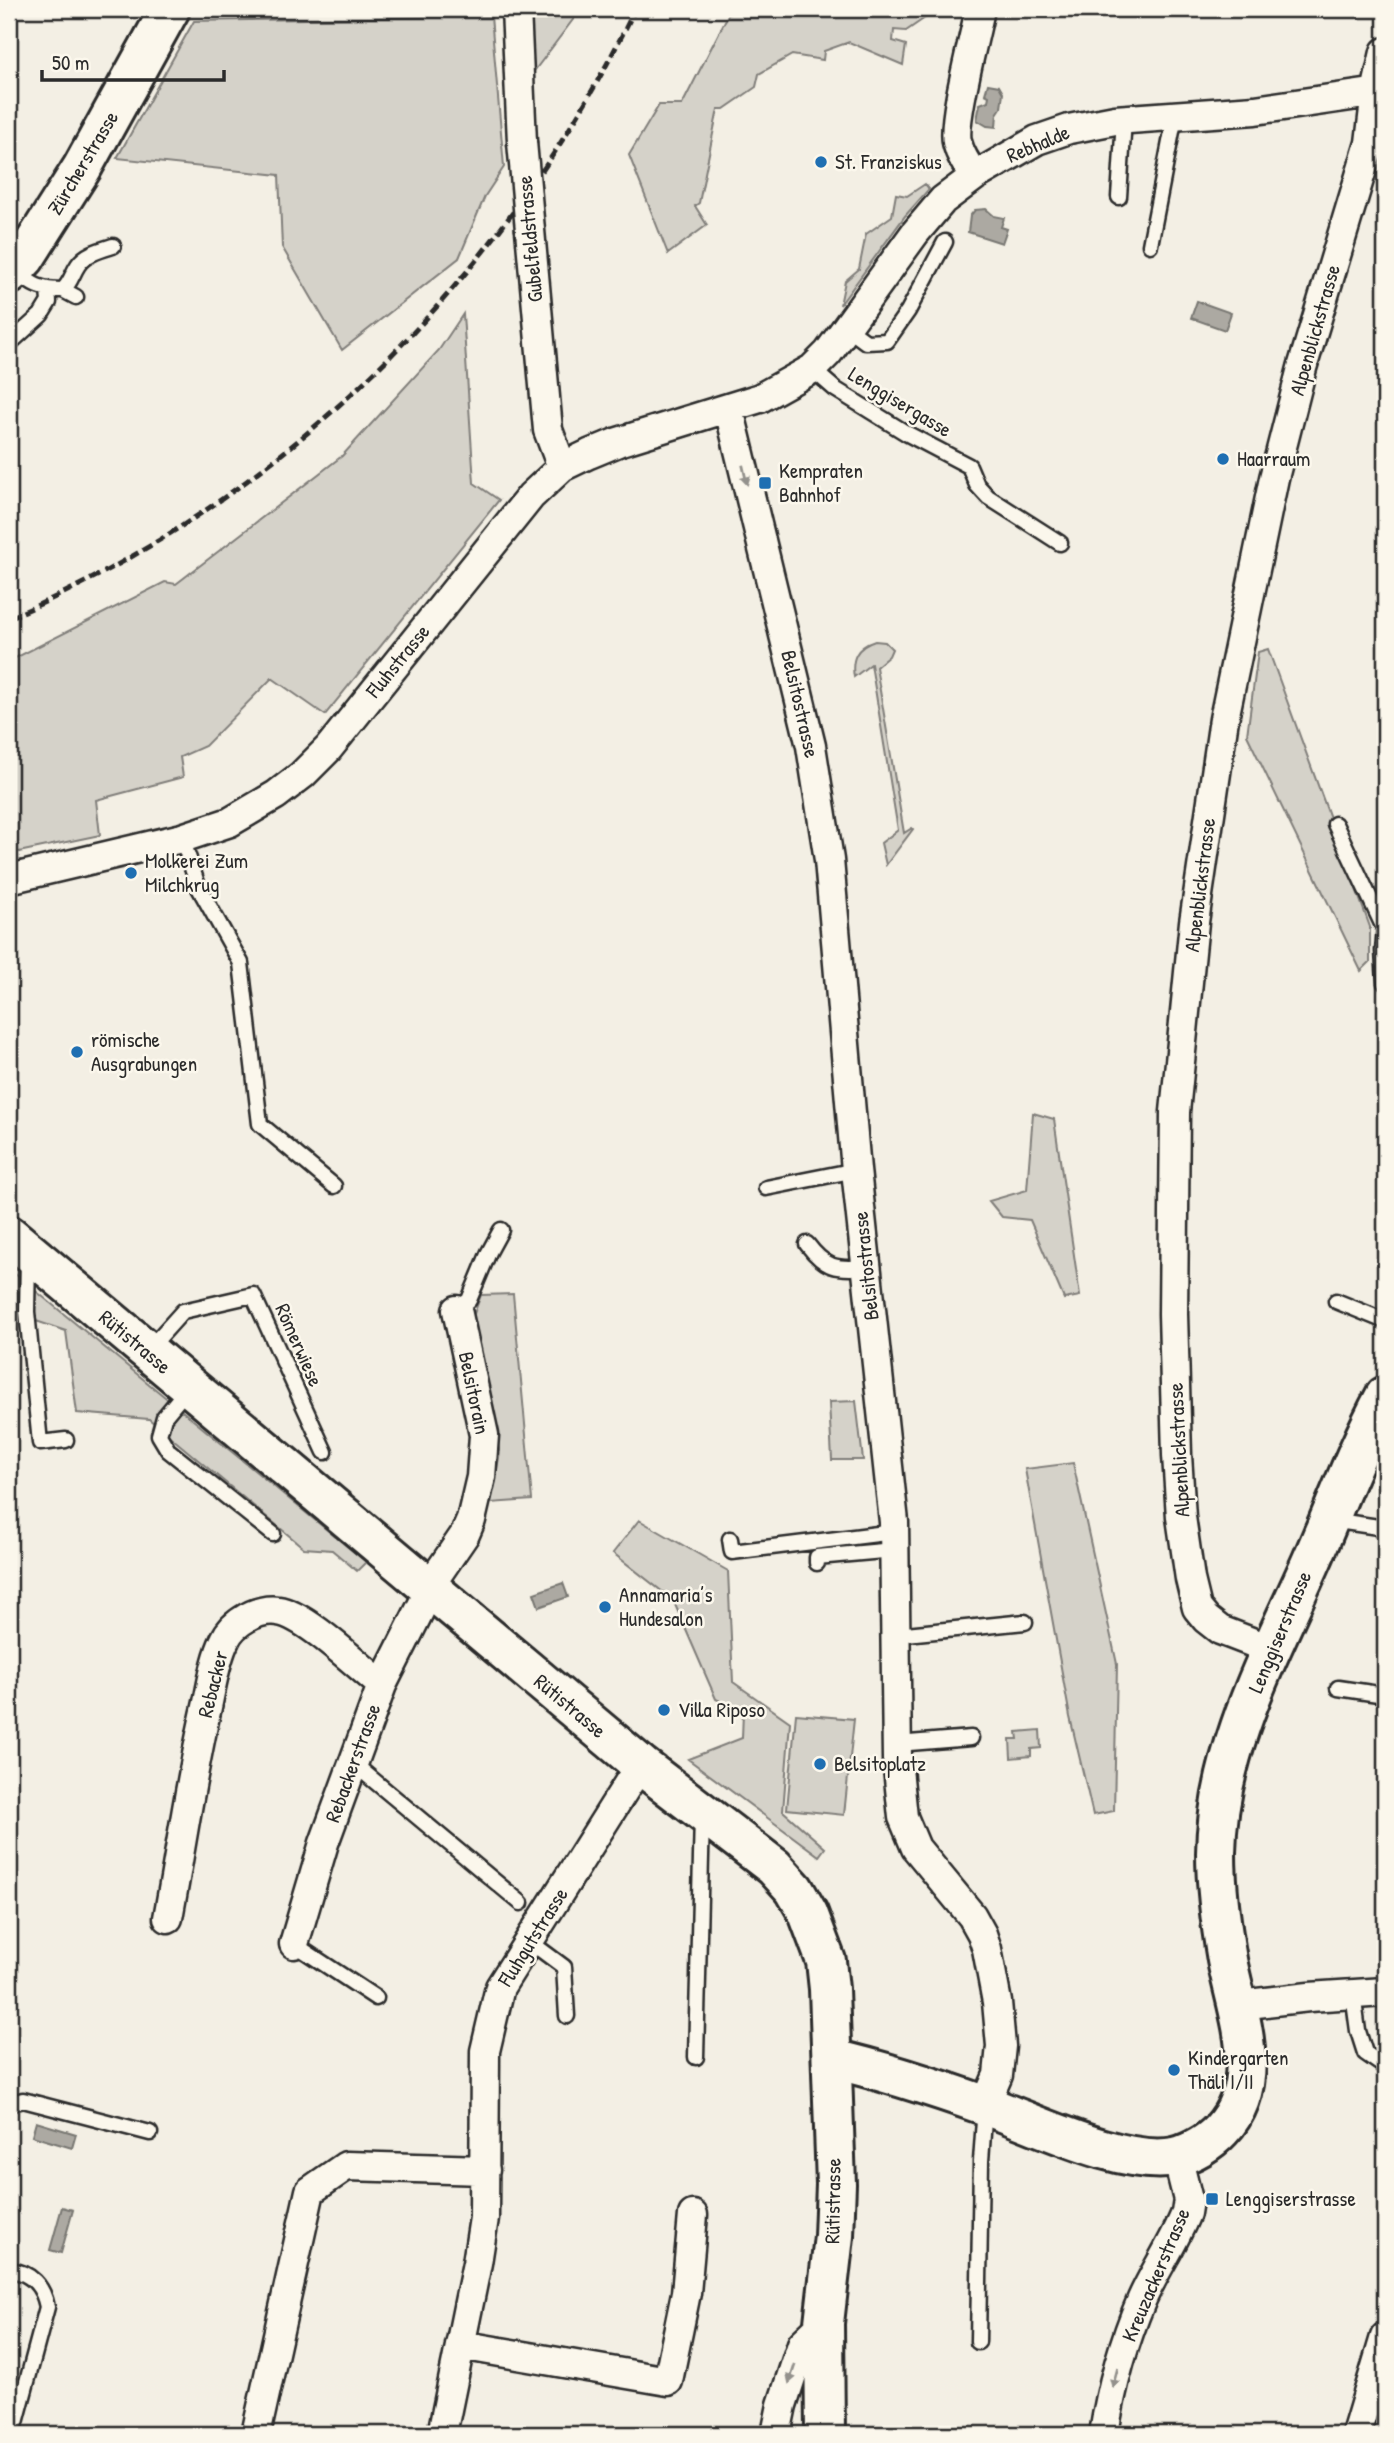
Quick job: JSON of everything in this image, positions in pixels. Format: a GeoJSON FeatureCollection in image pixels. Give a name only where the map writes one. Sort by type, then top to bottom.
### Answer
{"type":"FeatureCollection","features":[{"type":"Feature","properties":{"kind":"main road","name":"Zürcherstrasse"},"geometry":{"type":"LineString","coordinates":[[11,272],[25,258],[82,169],[170,9]]}},
{"type":"Feature","properties":{"kind":"main road","name":"Rütistrasse"},"geometry":{"type":"LineString","coordinates":[[18,1243],[642,1766],[775,1867],[794,1889],[808,1913],[826,1961],[833,2059],[836,2184],[834,2236],[824,2323],[825,2434]]}},
{"type":"Feature","properties":{"kind":"main road","name":"Lenggiserstrasse"},"geometry":{"type":"LineString","coordinates":[[833,2059],[883,2071],[1123,2154],[1149,2158],[1177,2156],[1191,2152],[1215,2136],[1236,2110],[1246,2081],[1246,2050],[1227,1960],[1217,1886],[1217,1822],[1226,1772],[1245,1715],[1272,1650],[1385,1396]]}},
{"type":"Feature","properties":{"kind":"street","name":"Gubelfeldstrasse"},"geometry":{"type":"LineString","coordinates":[[516,9],[522,142],[548,430],[562,467]]}},
{"type":"Feature","properties":{"kind":"street"},"geometry":{"type":"LineString","coordinates":[[975,176],[964,160],[957,140],[958,118],[981,9]]}},
{"type":"Feature","properties":{"kind":"street"},"geometry":{"type":"LineString","coordinates":[[1381,91],[1385,52]]}},
{"type":"Feature","properties":{"kind":"street","name":"Rebhalde"},"geometry":{"type":"LineString","coordinates":[[760,398],[812,369],[847,328],[915,233],[943,200],[975,176],[1037,140],[1069,129],[1124,119],[1255,110],[1381,91]]}},
{"type":"Feature","properties":{"kind":"street","name":"Alpenblickstrasse"},"geometry":{"type":"LineString","coordinates":[[1272,1650],[1220,1630],[1206,1619],[1197,1608],[1190,1579],[1181,1517],[1177,1455],[1173,1314],[1175,1112],[1194,922],[1224,719],[1277,466],[1302,368],[1370,143],[1381,91]]}},
{"type":"Feature","properties":{"kind":"street","name":"Fluhstrasse"},"geometry":{"type":"LineString","coordinates":[[9,879],[182,838],[230,822],[276,795],[302,775],[328,749],[531,496],[562,467],[618,442],[760,398]]}},
{"type":"Feature","properties":{"kind":"street","name":"Belsitostrasse"},"geometry":{"type":"LineString","coordinates":[[729,409],[811,746],[829,860],[856,1170],[894,1541],[897,1744],[904,1817],[916,1848],[972,1916],[987,1949],[1001,2046],[998,2075],[985,2105]]}},
{"type":"Feature","properties":{"kind":"street","name":"Belsitorain"},"geometry":{"type":"LineString","coordinates":[[430,1589],[465,1534],[481,1477],[485,1447],[482,1422],[457,1311]]}},
{"type":"Feature","properties":{"kind":"street","name":"Rebackerstrasse"},"geometry":{"type":"LineString","coordinates":[[294,1944],[324,1843],[382,1685],[430,1589]]}},
{"type":"Feature","properties":{"kind":"street","name":"Rebacker"},"geometry":{"type":"LineString","coordinates":[[169,1918],[200,1739],[225,1637],[238,1623],[255,1613],[275,1610],[287,1613],[309,1626],[382,1685]]}},
{"type":"Feature","properties":{"kind":"street","name":"Fluhgutstrasse"},"geometry":{"type":"LineString","coordinates":[[442,2434],[484,2218],[485,2050],[500,1987],[633,1776],[642,1766]]}},
{"type":"Feature","properties":{"kind":"street"},"geometry":{"type":"LineString","coordinates":[[1238,2006],[1308,1997],[1385,1992]]}},
{"type":"Feature","properties":{"kind":"street","name":"Kreuzackerstrasse"},"geometry":{"type":"LineString","coordinates":[[1104,2434],[1122,2353],[1142,2300],[1186,2213],[1188,2200],[1177,2156]]}},
{"type":"Feature","properties":{"kind":"street"},"geometry":{"type":"LineString","coordinates":[[256,2434],[310,2191],[346,2166],[485,2170]]}},
{"type":"Feature","properties":{"kind":"street"},"geometry":{"type":"LineString","coordinates":[[460,2345],[668,2381],[686,2293],[693,2214]]}},
{"type":"Feature","properties":{"kind":"street"},"geometry":{"type":"LineString","coordinates":[[776,2434],[782,2405],[802,2344],[824,2323]]}},
{"type":"Feature","properties":{"kind":"street"},"geometry":{"type":"LineString","coordinates":[[1356,2434],[1385,2337]]}},
{"type":"Feature","properties":{"kind":"lane"},"geometry":{"type":"LineString","coordinates":[[1150,245],[1175,116]]}},
{"type":"Feature","properties":{"kind":"lane"},"geometry":{"type":"LineString","coordinates":[[1119,197],[1124,119]]}},
{"type":"Feature","properties":{"kind":"lane"},"geometry":{"type":"LineString","coordinates":[[847,328],[866,342],[887,341],[908,311],[945,242]]}},
{"type":"Feature","properties":{"kind":"lane"},"geometry":{"type":"LineString","coordinates":[[63,290],[73,280],[78,266],[86,257],[113,246]]}},
{"type":"Feature","properties":{"kind":"lane"},"geometry":{"type":"LineString","coordinates":[[11,272],[33,286],[63,290],[76,297]]}},
{"type":"Feature","properties":{"kind":"lane"},"geometry":{"type":"LineString","coordinates":[[9,344],[41,315],[49,302],[48,290]]}},
{"type":"Feature","properties":{"kind":"lane","name":"Lenggisergasse"},"geometry":{"type":"LineString","coordinates":[[812,369],[835,388],[906,433],[969,466],[977,485],[988,497],[1060,543]]}},
{"type":"Feature","properties":{"kind":"lane"},"geometry":{"type":"LineString","coordinates":[[1335,824],[1385,927],[1385,983]]}},
{"type":"Feature","properties":{"kind":"lane"},"geometry":{"type":"LineString","coordinates":[[182,838],[198,886],[242,963],[260,1124],[334,1186]]}},
{"type":"Feature","properties":{"kind":"lane"},"geometry":{"type":"LineString","coordinates":[[766,1188],[856,1170]]}},
{"type":"Feature","properties":{"kind":"lane"},"geometry":{"type":"LineString","coordinates":[[457,1311],[469,1300],[501,1230]]}},
{"type":"Feature","properties":{"kind":"lane"},"geometry":{"type":"LineString","coordinates":[[18,1243],[40,1444],[66,1440]]}},
{"type":"Feature","properties":{"kind":"lane"},"geometry":{"type":"LineString","coordinates":[[807,1244],[818,1258],[830,1266],[866,1267]]}},
{"type":"Feature","properties":{"kind":"lane","name":"Römerwiese"},"geometry":{"type":"LineString","coordinates":[[147,1352],[183,1311],[253,1295],[325,1452]]}},
{"type":"Feature","properties":{"kind":"lane"},"geometry":{"type":"LineString","coordinates":[[1336,1301],[1385,1321]]}},
{"type":"Feature","properties":{"kind":"lane"},"geometry":{"type":"LineString","coordinates":[[189,1387],[164,1417],[159,1436],[168,1450],[273,1534]]}},
{"type":"Feature","properties":{"kind":"lane"},"geometry":{"type":"LineString","coordinates":[[1329,1520],[1385,1528]]}},
{"type":"Feature","properties":{"kind":"lane"},"geometry":{"type":"LineString","coordinates":[[730,1539],[732,1552],[894,1541]]}},
{"type":"Feature","properties":{"kind":"lane"},"geometry":{"type":"LineString","coordinates":[[817,1563],[817,1557],[894,1541]]}},
{"type":"Feature","properties":{"kind":"lane"},"geometry":{"type":"LineString","coordinates":[[896,1635],[1025,1622]]}},
{"type":"Feature","properties":{"kind":"lane"},"geometry":{"type":"LineString","coordinates":[[1338,1688],[1385,1695]]}},
{"type":"Feature","properties":{"kind":"lane"},"geometry":{"type":"LineString","coordinates":[[897,1744],[971,1738]]}},
{"type":"Feature","properties":{"kind":"lane"},"geometry":{"type":"LineString","coordinates":[[354,1764],[520,1903]]}},
{"type":"Feature","properties":{"kind":"lane"},"geometry":{"type":"LineString","coordinates":[[696,2057],[702,1811]]}},
{"type":"Feature","properties":{"kind":"lane"},"geometry":{"type":"LineString","coordinates":[[529,1941],[564,1966],[567,2016]]}},
{"type":"Feature","properties":{"kind":"lane"},"geometry":{"type":"LineString","coordinates":[[294,1944],[376,1998]]}},
{"type":"Feature","properties":{"kind":"lane"},"geometry":{"type":"LineString","coordinates":[[1353,1994],[1358,2031],[1365,2053],[1385,2067]]}},
{"type":"Feature","properties":{"kind":"lane"},"geometry":{"type":"LineString","coordinates":[[9,2104],[23,2100],[150,2133]]}},
{"type":"Feature","properties":{"kind":"lane"},"geometry":{"type":"LineString","coordinates":[[978,2342],[981,2161],[985,2105]]}},
{"type":"Feature","properties":{"kind":"lane"},"geometry":{"type":"LineString","coordinates":[[9,2270],[18,2271],[35,2280],[44,2294],[47,2307],[13,2434]]}},
{"type":"Feature","properties":{"kind":"shaded area"},"geometry":{"type":"Polygon","coordinates":[[[530,9],[581,9],[532,74],[530,9]]]}},
{"type":"Feature","properties":{"kind":"shaded area"},"geometry":{"type":"Polygon","coordinates":[[[731,9],[938,9],[906,31],[894,30],[893,41],[906,45],[903,65],[849,42],[824,51],[823,60],[792,55],[759,74],[756,87],[724,109],[718,109],[699,203],[695,206],[707,225],[668,254],[629,155],[659,105],[682,105],[731,9]]]}},
{"type":"Feature","properties":{"kind":"shaded area"},"geometry":{"type":"Polygon","coordinates":[[[491,16],[504,167],[485,196],[459,258],[342,350],[282,247],[279,175],[117,158],[194,21],[491,16]]]}},
{"type":"Feature","properties":{"kind":"shaded area"},"geometry":{"type":"Polygon","coordinates":[[[988,84],[999,86],[1003,93],[996,127],[987,126],[977,120],[980,104],[988,101],[989,96],[985,94],[988,84]]]}},
{"type":"Feature","properties":{"kind":"shaded area"},"geometry":{"type":"Polygon","coordinates":[[[925,184],[929,189],[905,216],[840,305],[845,281],[859,269],[866,234],[892,216],[896,194],[907,196],[925,184]]]}},
{"type":"Feature","properties":{"kind":"shaded area"},"geometry":{"type":"Polygon","coordinates":[[[986,209],[994,216],[1004,218],[1001,227],[1007,229],[1002,243],[968,232],[970,216],[975,210],[986,209]]]}},
{"type":"Feature","properties":{"kind":"shaded area"},"geometry":{"type":"Polygon","coordinates":[[[1197,301],[1231,313],[1225,330],[1191,318],[1197,301]]]}},
{"type":"Feature","properties":{"kind":"shaded area"},"geometry":{"type":"Polygon","coordinates":[[[463,314],[474,483],[499,500],[325,715],[272,678],[205,746],[180,757],[183,777],[96,800],[100,835],[9,854],[9,661],[165,582],[176,584],[342,456],[439,350],[463,314]]]}},
{"type":"Feature","properties":{"kind":"shaded area"},"geometry":{"type":"Polygon","coordinates":[[[875,641],[885,642],[892,649],[889,656],[876,667],[904,833],[913,829],[886,865],[881,843],[898,830],[871,664],[854,677],[853,671],[856,654],[875,641]]]}},
{"type":"Feature","properties":{"kind":"shaded area"},"geometry":{"type":"Polygon","coordinates":[[[1268,649],[1370,927],[1370,962],[1361,971],[1247,735],[1258,652],[1268,649]]]}},
{"type":"Feature","properties":{"kind":"shaded area"},"geometry":{"type":"Polygon","coordinates":[[[1033,1113],[1054,1119],[1080,1296],[1064,1299],[1030,1220],[1002,1217],[989,1201],[1027,1190],[1033,1113]]]}},
{"type":"Feature","properties":{"kind":"shaded area"},"geometry":{"type":"Polygon","coordinates":[[[9,1269],[366,1562],[357,1571],[332,1550],[304,1548],[149,1419],[77,1413],[66,1331],[9,1312],[9,1269]]]}},
{"type":"Feature","properties":{"kind":"shaded area"},"geometry":{"type":"Polygon","coordinates":[[[513,1294],[532,1500],[490,1503],[500,1453],[469,1327],[481,1295],[513,1294]]]}},
{"type":"Feature","properties":{"kind":"shaded area"},"geometry":{"type":"Polygon","coordinates":[[[856,1401],[863,1460],[832,1460],[829,1402],[856,1401]]]}},
{"type":"Feature","properties":{"kind":"shaded area"},"geometry":{"type":"Polygon","coordinates":[[[1073,1463],[1117,1664],[1114,1811],[1093,1815],[1070,1717],[1025,1469],[1073,1463]]]}},
{"type":"Feature","properties":{"kind":"shaded area"},"geometry":{"type":"Polygon","coordinates":[[[639,1520],[728,1571],[733,1682],[790,1722],[783,1811],[825,1848],[819,1856],[688,1759],[742,1738],[743,1712],[716,1699],[673,1600],[613,1553],[639,1520]]]}},
{"type":"Feature","properties":{"kind":"shaded area"},"geometry":{"type":"Polygon","coordinates":[[[563,1583],[568,1597],[539,1607],[534,1593],[563,1583]]]}},
{"type":"Feature","properties":{"kind":"shaded area","name":"Belsitoplatz"},"geometry":{"type":"Polygon","coordinates":[[[796,1714],[854,1719],[844,1815],[787,1809],[796,1714]]]}},
{"type":"Feature","properties":{"kind":"shaded area"},"geometry":{"type":"Polygon","coordinates":[[[1040,1730],[1041,1748],[1031,1749],[1031,1756],[1011,1758],[1010,1739],[1018,1739],[1017,1732],[1040,1730]]]}},
{"type":"Feature","properties":{"kind":"shaded area"},"geometry":{"type":"Polygon","coordinates":[[[36,2122],[76,2134],[72,2148],[32,2136],[36,2122]]]}},
{"type":"Feature","properties":{"kind":"shaded area"},"geometry":{"type":"Polygon","coordinates":[[[62,2207],[73,2210],[61,2253],[50,2250],[62,2207]]]}},
{"type":"Feature","properties":{"kind":"railway"},"geometry":{"type":"LineString","coordinates":[[9,618],[109,569],[204,511],[294,444],[377,370],[453,288],[522,200],[583,107],[635,9]]}},
{"type":"Feature","properties":{"kind":"place","name":"St. Franziskus"},"geometry":{"type":"Point","coordinates":[821,162]}},
{"type":"Feature","properties":{"kind":"place","name":"Haarraum"},"geometry":{"type":"Point","coordinates":[1223,459]}},
{"type":"Feature","properties":{"kind":"place","name":"Kempraten Bahnhof"},"geometry":{"type":"Point","coordinates":[765,483]}},
{"type":"Feature","properties":{"kind":"place","name":"Molkerei Zum Milchkrug"},"geometry":{"type":"Point","coordinates":[131,873]}},
{"type":"Feature","properties":{"kind":"place","name":"römische Ausgrabungen"},"geometry":{"type":"Point","coordinates":[77,1052]}},
{"type":"Feature","properties":{"kind":"place","name":"Annamaria’s Hundesalon"},"geometry":{"type":"Point","coordinates":[605,1607]}},
{"type":"Feature","properties":{"kind":"place","name":"Villa Riposo"},"geometry":{"type":"Point","coordinates":[664,1710]}},
{"type":"Feature","properties":{"kind":"place","name":"Belsitoplatz"},"geometry":{"type":"Point","coordinates":[820,1764]}},
{"type":"Feature","properties":{"kind":"place","name":"Kindergarten Thäli I/II"},"geometry":{"type":"Point","coordinates":[1174,2070]}},
{"type":"Feature","properties":{"kind":"place","name":"Lenggiserstrasse"},"geometry":{"type":"Point","coordinates":[1212,2199]}}]}
